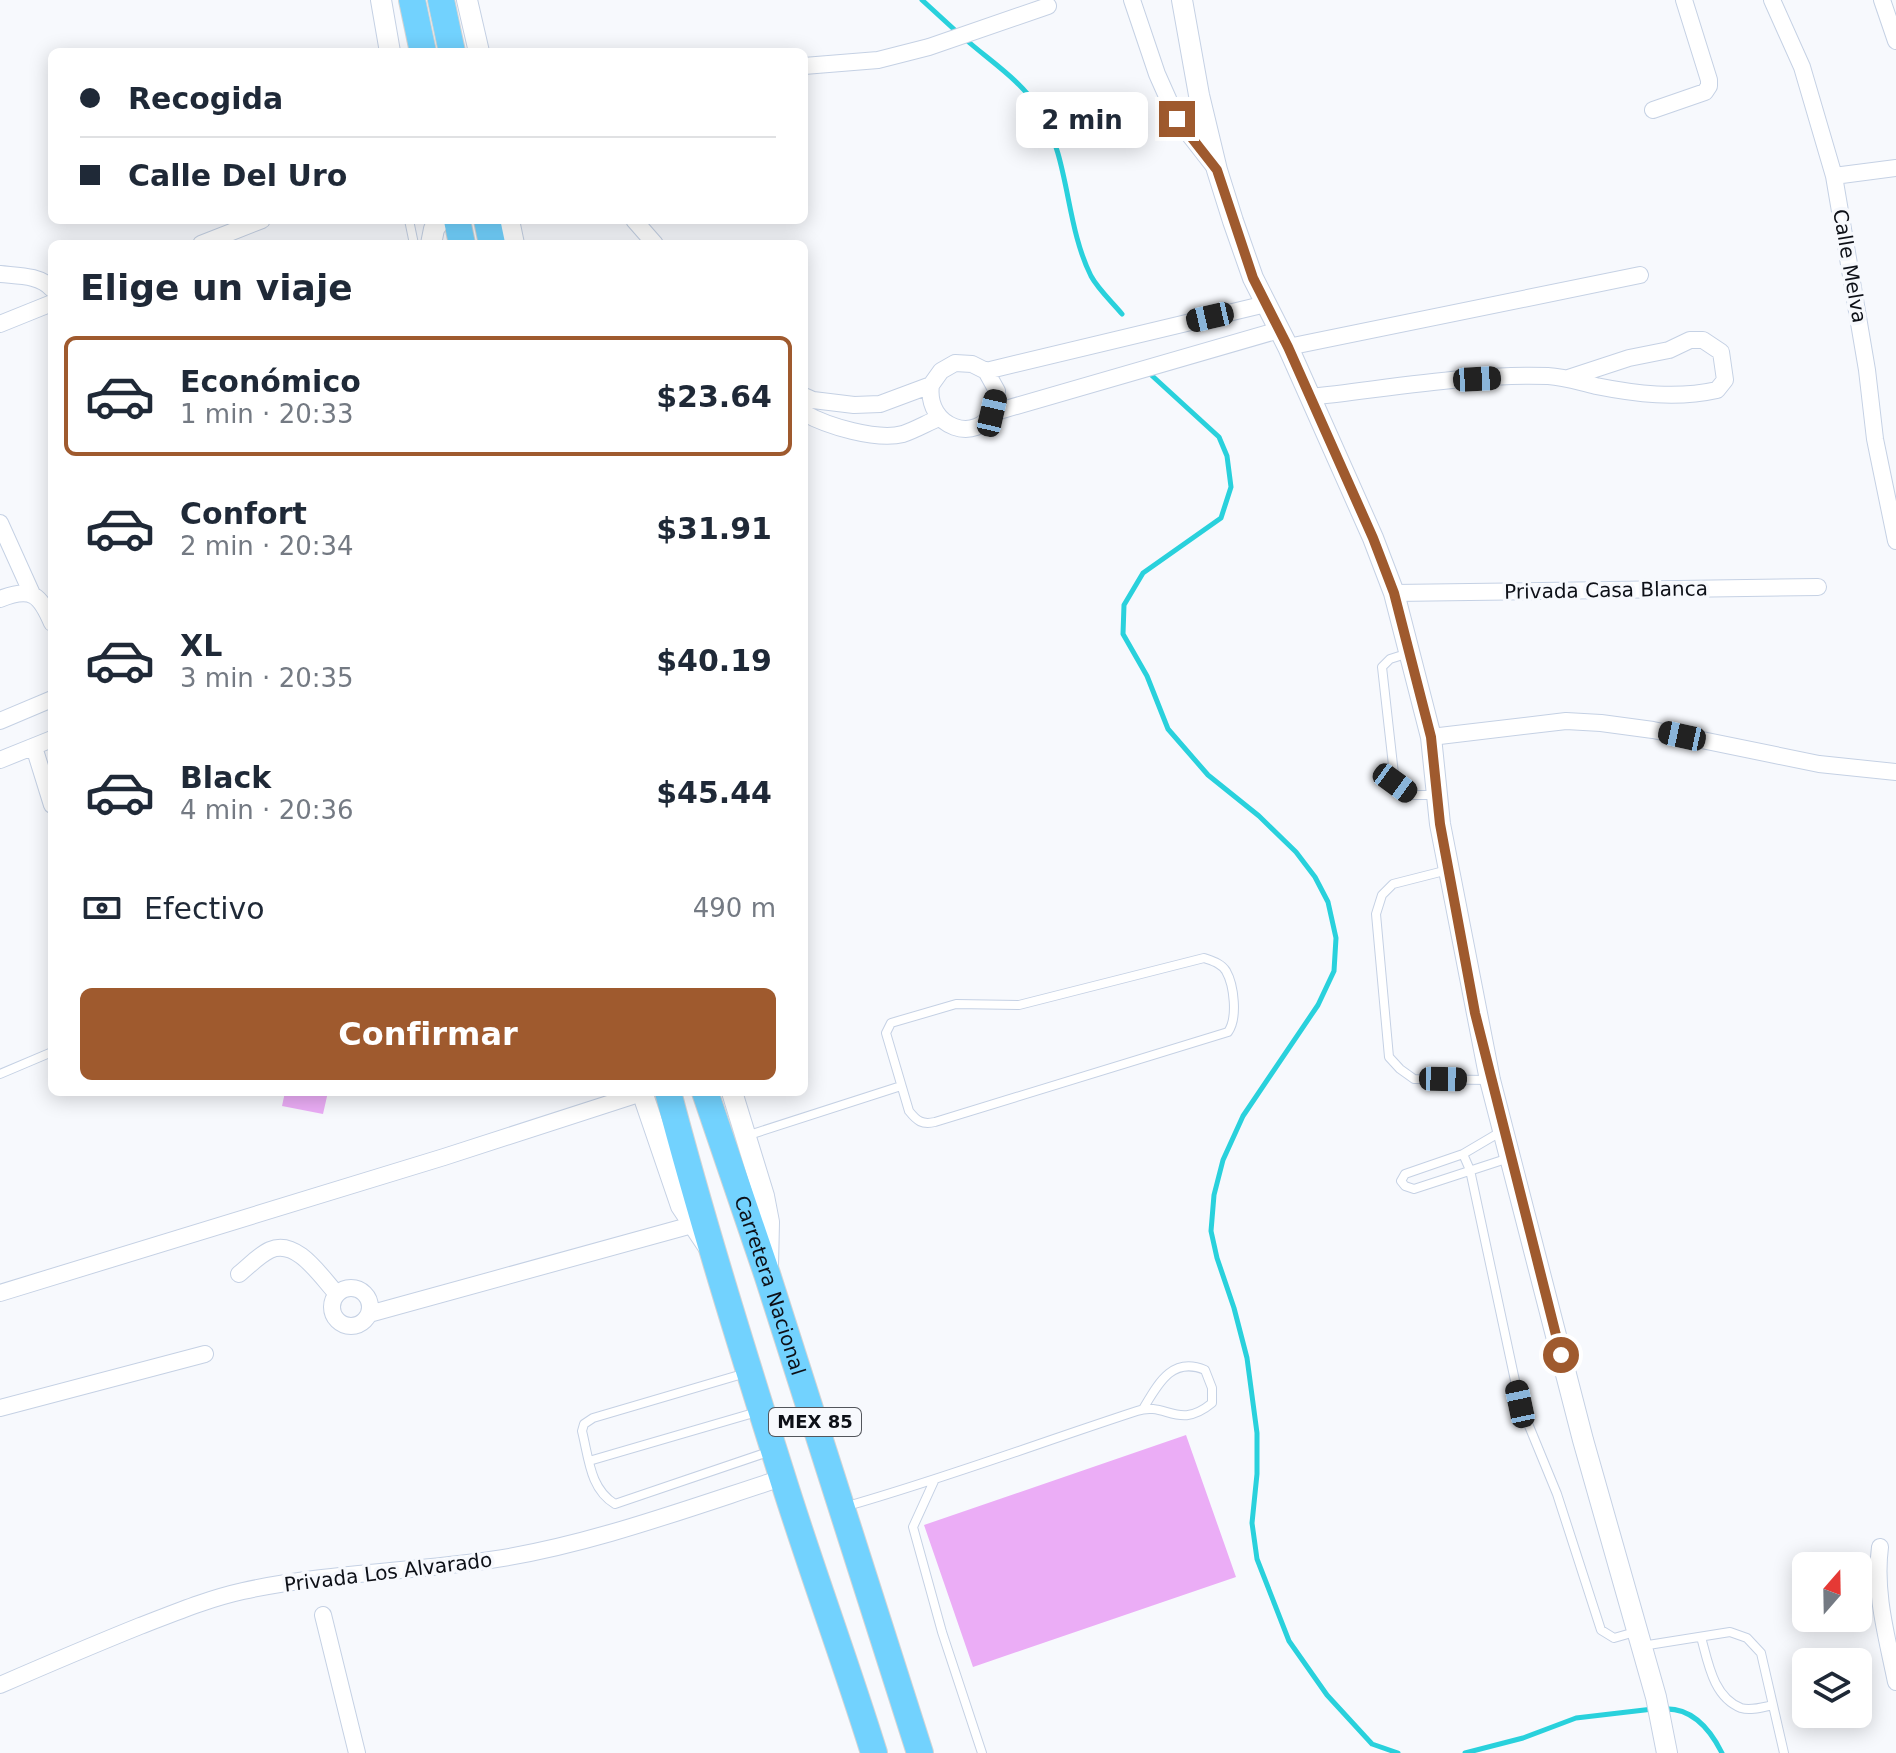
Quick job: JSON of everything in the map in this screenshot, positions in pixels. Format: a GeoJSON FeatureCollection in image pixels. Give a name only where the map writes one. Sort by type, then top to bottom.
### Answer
{"type":"FeatureCollection","features":[{"type":"Feature","properties":{"kind":"highway"},"geometry":{"type":"LineString","coordinates":[[412,0],[422,48]]}},
{"type":"Feature","properties":{"kind":"highway"},"geometry":{"type":"LineString","coordinates":[[441,0],[451,48]]}},
{"type":"Feature","properties":{"kind":"highway","name":"MEX 85"},"geometry":{"type":"LineString","coordinates":[[669,1096],[782,1478],[846,1661],[874,1753]]}},
{"type":"Feature","properties":{"kind":"highway","name":"Carretera Nacional"},"geometry":{"type":"LineString","coordinates":[[706,1096],[767,1274],[920,1753]]}},
{"type":"Feature","properties":{"kind":"street"},"geometry":{"type":"LineString","coordinates":[[381,0],[389,48]]}},
{"type":"Feature","properties":{"kind":"street"},"geometry":{"type":"LineString","coordinates":[[467,0],[478,48]]}},
{"type":"Feature","properties":{"kind":"street"},"geometry":{"type":"LineString","coordinates":[[1132,0],[1157,74],[1177,119],[1217,170]]}},
{"type":"Feature","properties":{"kind":"street"},"geometry":{"type":"LineString","coordinates":[[1182,0],[1199,95],[1217,170],[1253,278],[1310,397],[1394,593],[1431,737],[1448,870],[1490,1080],[1583,1440],[1656,1697],[1667,1753]]}},
{"type":"Feature","properties":{"kind":"street"},"geometry":{"type":"LineString","coordinates":[[1653,110],[1705,92],[1709,86],[1684,0]]}},
{"type":"Feature","properties":{"kind":"street","name":"Calle Melva"},"geometry":{"type":"LineString","coordinates":[[1772,0],[1802,67],[1834,176],[1867,370],[1875,439],[1896,541]]}},
{"type":"Feature","properties":{"kind":"street"},"geometry":{"type":"LineString","coordinates":[[1882,0],[1896,41]]}},
{"type":"Feature","properties":{"kind":"street"},"geometry":{"type":"LineString","coordinates":[[808,66],[878,60],[949,40],[1048,6]]}},
{"type":"Feature","properties":{"kind":"street"},"geometry":{"type":"LineString","coordinates":[[1834,176],[1896,168]]}},
{"type":"Feature","properties":{"kind":"street"},"geometry":{"type":"LineString","coordinates":[[211,240],[252,224]]}},
{"type":"Feature","properties":{"kind":"street"},"geometry":{"type":"LineString","coordinates":[[638,224],[652,240]]}},
{"type":"Feature","properties":{"kind":"street"},"geometry":{"type":"LineString","coordinates":[[0,274],[31,277],[48,284]]}},
{"type":"Feature","properties":{"kind":"street"},"geometry":{"type":"LineString","coordinates":[[931,385],[932,408],[939,418],[956,428],[976,426],[992,413],[1283,339],[1640,275]]}},
{"type":"Feature","properties":{"kind":"street"},"geometry":{"type":"LineString","coordinates":[[986,371],[1266,304]]}},
{"type":"Feature","properties":{"kind":"street"},"geometry":{"type":"LineString","coordinates":[[0,324],[48,305]]}},
{"type":"Feature","properties":{"kind":"street"},"geometry":{"type":"LineString","coordinates":[[1310,397],[1477,379],[1547,376],[1629,393],[1658,395],[1717,390],[1725,380],[1721,352],[1703,340],[1690,340],[1669,350],[1629,358],[1568,378]]}},
{"type":"Feature","properties":{"kind":"street"},"geometry":{"type":"LineString","coordinates":[[808,398],[854,405],[880,404],[931,385],[941,371],[955,363],[972,364],[986,371],[997,391],[992,413]]}},
{"type":"Feature","properties":{"kind":"street"},"geometry":{"type":"LineString","coordinates":[[808,414],[852,431],[889,435],[902,435],[939,418]]}},
{"type":"Feature","properties":{"kind":"street"},"geometry":{"type":"LineString","coordinates":[[0,523],[32,594]]}},
{"type":"Feature","properties":{"kind":"street","name":"Privada Casa Blanca"},"geometry":{"type":"LineString","coordinates":[[1394,593],[1818,587]]}},
{"type":"Feature","properties":{"kind":"street"},"geometry":{"type":"LineString","coordinates":[[0,599],[16,594],[32,594],[43,601],[48,613]]}},
{"type":"Feature","properties":{"kind":"street"},"geometry":{"type":"LineString","coordinates":[[0,721],[48,701]]}},
{"type":"Feature","properties":{"kind":"street"},"geometry":{"type":"LineString","coordinates":[[1431,737],[1566,721],[1601,723],[1653,730],[1819,764],[1896,772]]}},
{"type":"Feature","properties":{"kind":"street"},"geometry":{"type":"LineString","coordinates":[[0,760],[48,741]]}},
{"type":"Feature","properties":{"kind":"street"},"geometry":{"type":"LineString","coordinates":[[34,747],[48,792]]}},
{"type":"Feature","properties":{"kind":"street"},"geometry":{"type":"LineString","coordinates":[[0,1293],[444,1157],[630,1096]]}},
{"type":"Feature","properties":{"kind":"street","name":"MEX 85"},"geometry":{"type":"LineString","coordinates":[[643,1096],[681,1206],[715,1255]]}},
{"type":"Feature","properties":{"kind":"street","name":"MEX 85"},"geometry":{"type":"LineString","coordinates":[[733,1096],[769,1222],[767,1274]]}},
{"type":"Feature","properties":{"kind":"street"},"geometry":{"type":"LineString","coordinates":[[369,1314],[369,1300],[364,1293],[351,1288],[337,1294],[333,1300],[334,1314],[344,1325],[359,1324],[369,1314],[692,1225]]}},
{"type":"Feature","properties":{"kind":"street"},"geometry":{"type":"LineString","coordinates":[[239,1274],[267,1251],[288,1247],[297,1252],[337,1294]]}},
{"type":"Feature","properties":{"kind":"street"},"geometry":{"type":"LineString","coordinates":[[1,1405],[205,1354]]}},
{"type":"Feature","properties":{"kind":"street","name":"Privada Los Alvarado"},"geometry":{"type":"LineString","coordinates":[[0,1685],[79,1650],[220,1597],[344,1575],[490,1560],[532,1552],[697,1506],[782,1478]]}},
{"type":"Feature","properties":{"kind":"street"},"geometry":{"type":"LineString","coordinates":[[1880,1547],[1877,1571],[1879,1601],[1896,1682]]}},
{"type":"Feature","properties":{"kind":"street"},"geometry":{"type":"LineString","coordinates":[[323,1615],[357,1753]]}},
{"type":"Feature","properties":{"kind":"lane"},"geometry":{"type":"LineString","coordinates":[[1410,652],[1390,659],[1382,667],[1395,783],[1412,795],[1437,795]]}},
{"type":"Feature","properties":{"kind":"lane"},"geometry":{"type":"LineString","coordinates":[[1448,870],[1393,884],[1382,895],[1376,914],[1389,1057],[1414,1079],[1490,1080]]}},
{"type":"Feature","properties":{"kind":"lane"},"geometry":{"type":"LineString","coordinates":[[1204,958],[1219,963],[1226,972],[1235,1013],[1234,1023],[1228,1032],[926,1124],[917,1121],[909,1111],[901,1086],[886,1033],[891,1023],[956,1004],[1019,1005],[1204,958]]}},
{"type":"Feature","properties":{"kind":"lane"},"geometry":{"type":"LineString","coordinates":[[0,1074],[48,1054]]}},
{"type":"Feature","properties":{"kind":"lane"},"geometry":{"type":"LineString","coordinates":[[746,1136],[901,1086]]}},
{"type":"Feature","properties":{"kind":"lane"},"geometry":{"type":"LineString","coordinates":[[1502,1130],[1463,1154],[1405,1174],[1401,1181],[1414,1189],[1510,1158]]}},
{"type":"Feature","properties":{"kind":"lane"},"geometry":{"type":"LineString","coordinates":[[1463,1154],[1470,1170],[1520,1404],[1557,1494],[1601,1630],[1614,1638],[1701,1637],[1730,1632],[1747,1638],[1761,1653],[1784,1753]]}},
{"type":"Feature","properties":{"kind":"lane"},"geometry":{"type":"LineString","coordinates":[[842,1508],[934,1481],[1143,1409],[1181,1417],[1200,1413],[1212,1403],[1212,1388],[1205,1370],[1194,1365],[1181,1366],[1157,1385],[1143,1409]]}},
{"type":"Feature","properties":{"kind":"lane"},"geometry":{"type":"LineString","coordinates":[[750,1371],[593,1418],[584,1424],[582,1431],[595,1486],[603,1497],[615,1504],[774,1450]]}},
{"type":"Feature","properties":{"kind":"lane"},"geometry":{"type":"LineString","coordinates":[[589,1461],[762,1410]]}},
{"type":"Feature","properties":{"kind":"lane"},"geometry":{"type":"LineString","coordinates":[[934,1481],[913,1527],[942,1632],[982,1753]]}},
{"type":"Feature","properties":{"kind":"lane"},"geometry":{"type":"LineString","coordinates":[[1701,1637],[1713,1678],[1725,1696],[1740,1708],[1773,1705]]}},
{"type":"Feature","properties":{"kind":"shaded area"},"geometry":{"type":"Polygon","coordinates":[[[284,1096],[327,1096],[323,1114],[282,1106],[284,1096]]]}},
{"type":"Feature","properties":{"kind":"shaded area"},"geometry":{"type":"Polygon","coordinates":[[[1186,1435],[1236,1577],[973,1667],[924,1525],[1186,1435]]]}},
{"type":"Feature","properties":{"kind":"waterway"},"geometry":{"type":"LineString","coordinates":[[922,0],[957,32]]}},
{"type":"Feature","properties":{"kind":"waterway"},"geometry":{"type":"LineString","coordinates":[[964,38],[1015,81],[1040,111],[1057,150],[1076,235],[1091,276],[1122,314]]}},
{"type":"Feature","properties":{"kind":"waterway"},"geometry":{"type":"LineString","coordinates":[[1148,372],[1219,437],[1227,456],[1231,487],[1221,518],[1143,573],[1124,605],[1123,634],[1147,676],[1168,729],[1208,775],[1259,816],[1296,852],[1315,877],[1328,902],[1336,938],[1334,971],[1318,1005],[1243,1116],[1223,1160],[1214,1195],[1211,1231],[1247,1358],[1257,1433],[1252,1523],[1257,1559],[1289,1641],[1327,1695],[1372,1744],[1398,1753]]}},
{"type":"Feature","properties":{"kind":"waterway"},"geometry":{"type":"LineString","coordinates":[[1465,1753],[1523,1738],[1576,1718],[1653,1709]]}},
{"type":"Feature","properties":{"kind":"waterway"},"geometry":{"type":"LineString","coordinates":[[1663,1709],[1683,1712],[1699,1721],[1722,1753]]}},
{"type":"Feature","properties":{"kind":"route"},"geometry":{"type":"LineString","coordinates":[[1177,119],[1217,170],[1253,278],[1288,347],[1373,538],[1394,593],[1431,737],[1440,824],[1475,1013],[1561,1355]]}}]}
